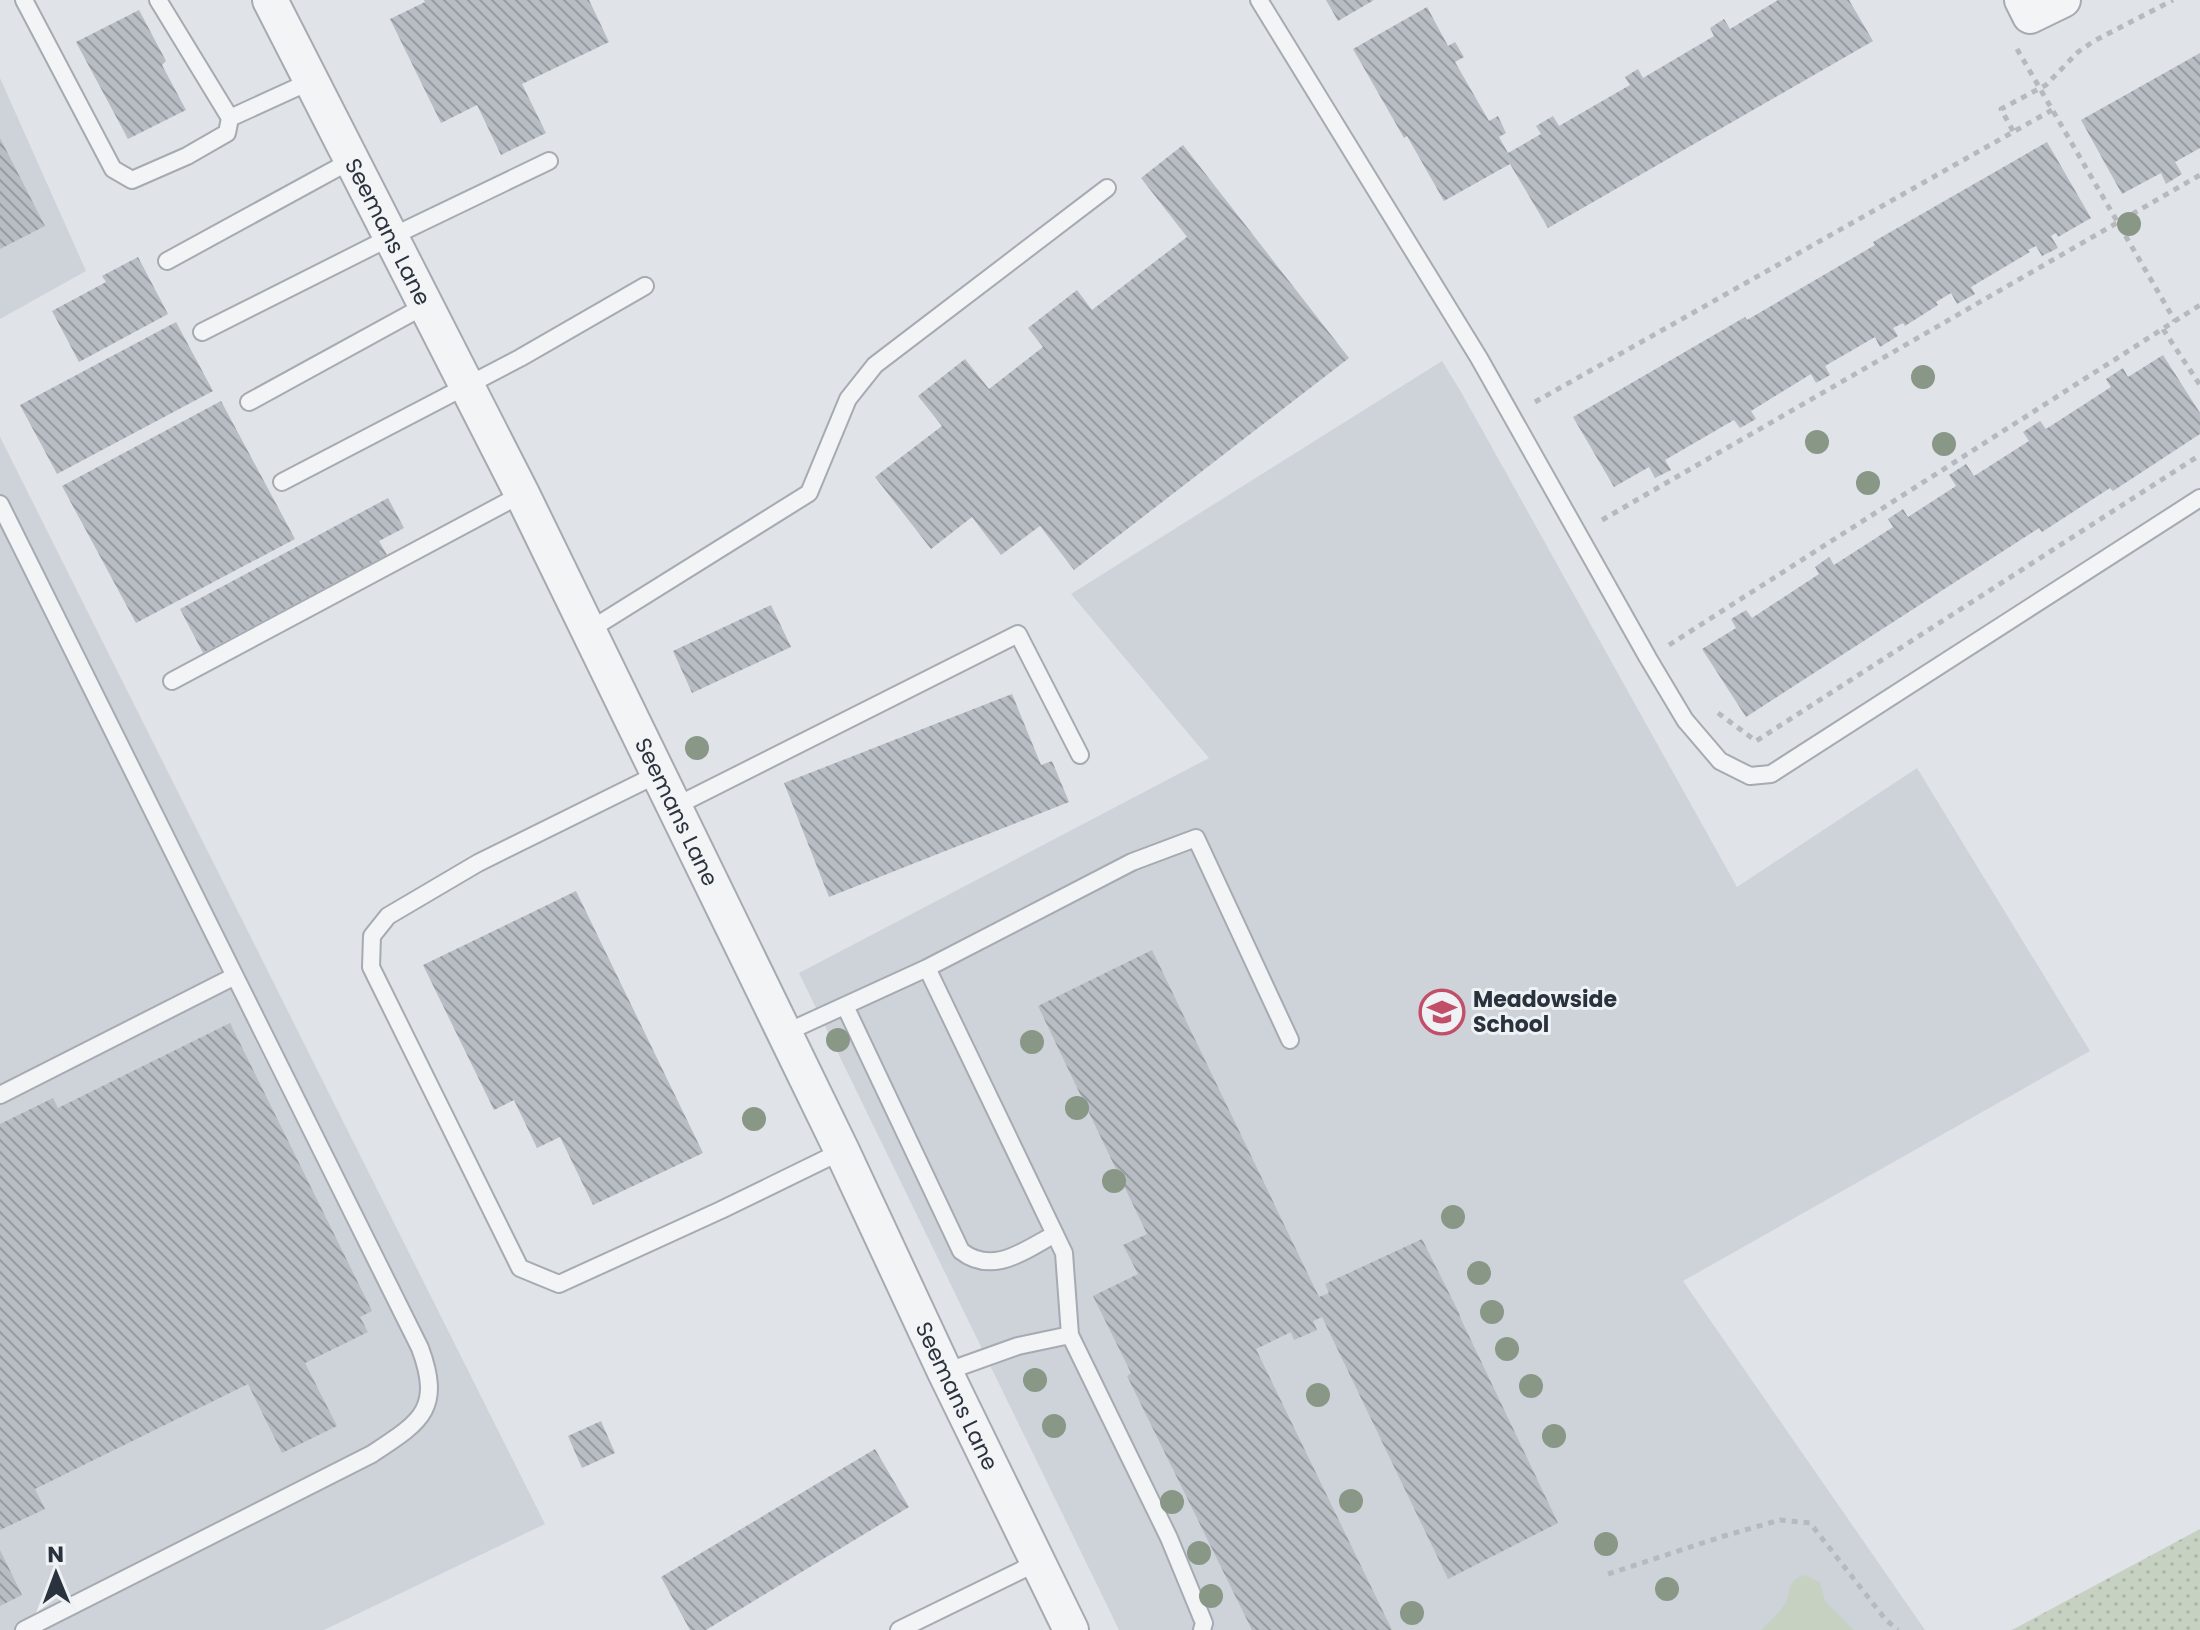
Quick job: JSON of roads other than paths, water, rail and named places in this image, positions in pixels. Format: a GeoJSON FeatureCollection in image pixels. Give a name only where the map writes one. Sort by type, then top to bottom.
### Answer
{"type":"FeatureCollection","features":[{"type":"Feature","properties":{"kind":"street","name":"Seemans Lane"},"geometry":{"type":"LineString","coordinates":[[270,0],[522,494],[1071,1630]]}},
{"type":"Feature","properties":{"kind":"street"},"geometry":{"type":"LineString","coordinates":[[2022,0],[2030,16],[2063,0]]}},
{"type":"Feature","properties":{"kind":"lane"},"geometry":{"type":"LineString","coordinates":[[24,0],[113,169],[132,180],[187,156],[227,133],[230,118],[158,0]]}},
{"type":"Feature","properties":{"kind":"lane"},"geometry":{"type":"LineString","coordinates":[[1259,0],[1479,358],[1685,720],[1720,761],[1750,776],[1771,774],[2200,498]]}},
{"type":"Feature","properties":{"kind":"lane"},"geometry":{"type":"LineString","coordinates":[[230,118],[311,81]]}},
{"type":"Feature","properties":{"kind":"lane"},"geometry":{"type":"LineString","coordinates":[[167,261],[352,160]]}},
{"type":"Feature","properties":{"kind":"lane"},"geometry":{"type":"LineString","coordinates":[[202,332],[549,161]]}},
{"type":"Feature","properties":{"kind":"lane"},"geometry":{"type":"LineString","coordinates":[[588,631],[809,493],[848,399],[875,365],[1107,188]]}},
{"type":"Feature","properties":{"kind":"lane"},"geometry":{"type":"LineString","coordinates":[[282,482],[520,358],[645,286]]}},
{"type":"Feature","properties":{"kind":"lane"},"geometry":{"type":"LineString","coordinates":[[249,402],[426,305]]}},
{"type":"Feature","properties":{"kind":"lane"},"geometry":{"type":"LineString","coordinates":[[172,681],[522,494]]}},
{"type":"Feature","properties":{"kind":"lane"},"geometry":{"type":"LineString","coordinates":[[0,504],[420,1348],[428,1370],[429,1393],[424,1413],[409,1430],[372,1454],[24,1630]]}},
{"type":"Feature","properties":{"kind":"lane"},"geometry":{"type":"LineString","coordinates":[[674,807],[1018,634],[1080,755]]}},
{"type":"Feature","properties":{"kind":"lane"},"geometry":{"type":"LineString","coordinates":[[658,774],[478,863],[388,916],[372,936],[371,967],[520,1268],[559,1284],[842,1151]]}},
{"type":"Feature","properties":{"kind":"lane"},"geometry":{"type":"LineString","coordinates":[[785,1033],[927,968],[1132,862],[1196,838],[1290,1040]]}},
{"type":"Feature","properties":{"kind":"lane"},"geometry":{"type":"LineString","coordinates":[[927,968],[1064,1253],[1070,1335],[1169,1538],[1204,1623],[1202,1630]]}},
{"type":"Feature","properties":{"kind":"lane"},"geometry":{"type":"LineString","coordinates":[[0,1095],[235,976]]}},
{"type":"Feature","properties":{"kind":"lane"},"geometry":{"type":"LineString","coordinates":[[845,1006],[961,1251],[972,1259],[1009,1259],[1055,1234]]}},
{"type":"Feature","properties":{"kind":"lane"},"geometry":{"type":"LineString","coordinates":[[945,1372],[1018,1346],[1070,1335]]}},
{"type":"Feature","properties":{"kind":"lane"},"geometry":{"type":"LineString","coordinates":[[899,1630],[1038,1562]]}},
{"type":"Feature","properties":{"kind":"place","name":"Meadowside School"},"geometry":{"type":"Point","coordinates":[1442,1012]}}]}
